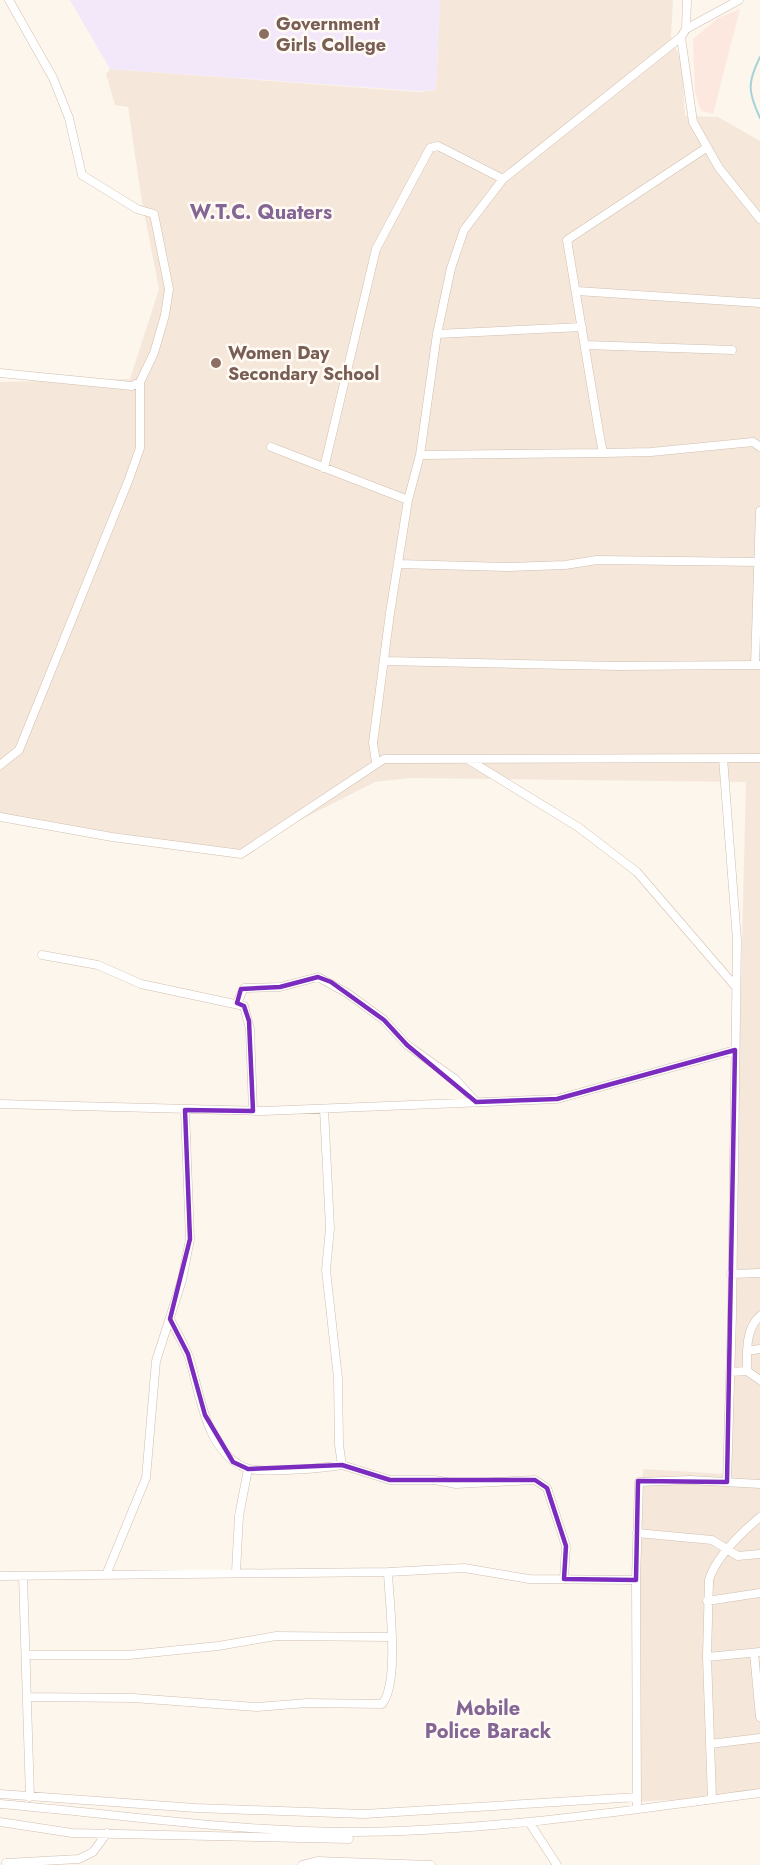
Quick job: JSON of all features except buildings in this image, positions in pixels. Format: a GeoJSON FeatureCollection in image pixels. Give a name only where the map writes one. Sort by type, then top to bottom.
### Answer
{"type":"FeatureCollection","features":[{"type":"Feature","properties":{"kind":"street"},"geometry":{"type":"LineString","coordinates":[[0,765],[19,750],[129,479],[140,448],[140,382],[154,353],[165,315],[169,289],[154,214],[137,208],[82,175],[69,118],[53,78],[9,0]]}},
{"type":"Feature","properties":{"kind":"street"},"geometry":{"type":"LineString","coordinates":[[376,762],[373,743],[408,500],[420,455],[437,334],[451,268],[464,230],[503,179],[681,37],[686,28],[687,0]]}},
{"type":"Feature","properties":{"kind":"street"},"geometry":{"type":"LineString","coordinates":[[686,28],[739,0]]}},
{"type":"Feature","properties":{"kind":"street"},"geometry":{"type":"LineString","coordinates":[[681,37],[693,122],[706,148],[760,219]]}},
{"type":"Feature","properties":{"kind":"street"},"geometry":{"type":"LineString","coordinates":[[324,468],[376,249],[430,148],[438,146],[503,179]]}},
{"type":"Feature","properties":{"kind":"street"},"geometry":{"type":"LineString","coordinates":[[603,453],[577,291],[567,245],[571,236],[624,205],[706,148]]}},
{"type":"Feature","properties":{"kind":"street"},"geometry":{"type":"LineString","coordinates":[[577,291],[760,303]]}},
{"type":"Feature","properties":{"kind":"street"},"geometry":{"type":"LineString","coordinates":[[437,334],[582,327]]}},
{"type":"Feature","properties":{"kind":"street"},"geometry":{"type":"LineString","coordinates":[[585,345],[732,350]]}},
{"type":"Feature","properties":{"kind":"street"},"geometry":{"type":"LineString","coordinates":[[0,373],[132,386],[140,382]]}},
{"type":"Feature","properties":{"kind":"street"},"geometry":{"type":"LineString","coordinates":[[420,455],[651,452],[753,441],[760,447]]}},
{"type":"Feature","properties":{"kind":"street"},"geometry":{"type":"LineString","coordinates":[[271,447],[408,500]]}},
{"type":"Feature","properties":{"kind":"street"},"geometry":{"type":"LineString","coordinates":[[385,661],[617,666],[758,665],[760,510]]}},
{"type":"Feature","properties":{"kind":"street"},"geometry":{"type":"LineString","coordinates":[[398,564],[507,567],[565,565],[597,560],[759,562]]}},
{"type":"Feature","properties":{"kind":"street"},"geometry":{"type":"LineString","coordinates":[[723,758],[736,940],[727,1482]]}},
{"type":"Feature","properties":{"kind":"street"},"geometry":{"type":"LineString","coordinates":[[0,817],[112,837],[241,854],[376,762],[384,759],[760,758]]}},
{"type":"Feature","properties":{"kind":"street"},"geometry":{"type":"LineString","coordinates":[[470,760],[578,827],[637,872],[735,986]]}},
{"type":"Feature","properties":{"kind":"street"},"geometry":{"type":"LineString","coordinates":[[42,955],[98,965],[141,984],[244,1006],[249,1021],[253,1111]]}},
{"type":"Feature","properties":{"kind":"street"},"geometry":{"type":"LineString","coordinates":[[237,1003],[244,988],[280,987],[318,976],[347,993],[384,1020],[407,1045],[455,1079],[476,1102]]}},
{"type":"Feature","properties":{"kind":"street"},"geometry":{"type":"LineString","coordinates":[[0,1104],[253,1111],[557,1099],[735,1050]]}},
{"type":"Feature","properties":{"kind":"street"},"geometry":{"type":"LineString","coordinates":[[324,1109],[330,1228],[326,1270],[339,1378],[339,1445],[342,1465]]}},
{"type":"Feature","properties":{"kind":"street"},"geometry":{"type":"LineString","coordinates":[[106,1575],[146,1478],[156,1361],[182,1280],[190,1239],[185,1110]]}},
{"type":"Feature","properties":{"kind":"street"},"geometry":{"type":"LineString","coordinates":[[731,1274],[760,1273]]}},
{"type":"Feature","properties":{"kind":"street"},"geometry":{"type":"LineString","coordinates":[[747,1371],[747,1351],[754,1321],[760,1316]]}},
{"type":"Feature","properties":{"kind":"street"},"geometry":{"type":"LineString","coordinates":[[170,1319],[188,1354],[205,1415],[219,1445],[233,1462],[248,1469],[342,1465],[390,1480],[435,1480],[456,1484],[535,1480],[548,1488],[567,1546],[564,1579]]}},
{"type":"Feature","properties":{"kind":"street"},"geometry":{"type":"LineString","coordinates":[[747,1351],[760,1349]]}},
{"type":"Feature","properties":{"kind":"street"},"geometry":{"type":"LineString","coordinates":[[730,1372],[747,1371],[760,1380]]}},
{"type":"Feature","properties":{"kind":"street"},"geometry":{"type":"LineString","coordinates":[[236,1572],[239,1516],[248,1469]]}},
{"type":"Feature","properties":{"kind":"street"},"geometry":{"type":"LineString","coordinates":[[638,1809],[636,1580],[639,1482],[690,1480],[760,1484]]}},
{"type":"Feature","properties":{"kind":"street"},"geometry":{"type":"LineString","coordinates":[[712,1799],[707,1601],[712,1570],[728,1549],[760,1517]]}},
{"type":"Feature","properties":{"kind":"street"},"geometry":{"type":"LineString","coordinates":[[637,1533],[712,1540],[738,1556],[760,1554]]}},
{"type":"Feature","properties":{"kind":"street"},"geometry":{"type":"LineString","coordinates":[[0,1576],[388,1572],[464,1568],[529,1579],[636,1580]]}},
{"type":"Feature","properties":{"kind":"street"},"geometry":{"type":"LineString","coordinates":[[28,1697],[133,1698],[256,1707],[307,1703],[382,1704],[387,1698],[391,1677],[388,1572]]}},
{"type":"Feature","properties":{"kind":"street"},"geometry":{"type":"LineString","coordinates":[[23,1576],[30,1797]]}},
{"type":"Feature","properties":{"kind":"street"},"geometry":{"type":"LineString","coordinates":[[707,1601],[760,1593]]}},
{"type":"Feature","properties":{"kind":"street"},"geometry":{"type":"LineString","coordinates":[[27,1655],[129,1655],[218,1646],[276,1636],[390,1637]]}},
{"type":"Feature","properties":{"kind":"street"},"geometry":{"type":"LineString","coordinates":[[707,1658],[757,1652],[760,1717]]}},
{"type":"Feature","properties":{"kind":"street"},"geometry":{"type":"LineString","coordinates":[[710,1744],[760,1738]]}},
{"type":"Feature","properties":{"kind":"street"},"geometry":{"type":"LineString","coordinates":[[0,1804],[128,1817],[351,1832],[423,1830],[529,1822],[760,1793]]}},
{"type":"Feature","properties":{"kind":"street"},"geometry":{"type":"LineString","coordinates":[[0,1794],[196,1808],[364,1814],[637,1797]]}},
{"type":"Feature","properties":{"kind":"street"},"geometry":{"type":"LineString","coordinates":[[0,1822],[72,1833],[349,1839]]}},
{"type":"Feature","properties":{"kind":"street"},"geometry":{"type":"LineString","coordinates":[[529,1822],[557,1865]]}},
{"type":"Feature","properties":{"kind":"street"},"geometry":{"type":"LineString","coordinates":[[5,1862],[79,1859],[93,1852],[107,1833]]}},
{"type":"Feature","properties":{"kind":"street"},"geometry":{"type":"LineString","coordinates":[[302,1865],[317,1861],[431,1865]]}},
{"type":"Feature","properties":{"kind":"highlighted area"},"geometry":{"type":"Polygon","coordinates":[[[318,977],[331,982],[384,1020],[407,1045],[476,1102],[557,1099],[735,1050],[727,1482],[638,1481],[636,1580],[564,1579],[566,1546],[547,1488],[535,1480],[390,1480],[342,1465],[248,1469],[233,1462],[205,1415],[188,1354],[170,1319],[190,1239],[185,1110],[253,1111],[249,1021],[244,1006],[237,1003],[241,989],[280,987],[318,977]]]}},
{"type":"Feature","properties":{"kind":"shaded area","name":"Government Girls College"},"geometry":{"type":"Polygon","coordinates":[[[70,0],[440,0],[436,90],[418,91],[110,69],[70,0]]]}},
{"type":"Feature","properties":{"kind":"shaded area"},"geometry":{"type":"Polygon","coordinates":[[[440,0],[673,0],[671,36],[682,64],[685,116],[718,117],[760,141],[760,1795],[633,1802],[636,1599],[643,1469],[726,1474],[732,1352],[746,782],[410,778],[375,782],[241,850],[110,838],[0,817],[0,382],[130,379],[159,289],[142,202],[128,107],[115,105],[106,74],[110,69],[419,92],[436,90],[440,0]]]}},
{"type":"Feature","properties":{"kind":"shaded area"},"geometry":{"type":"Polygon","coordinates":[[[740,9],[713,114],[701,111],[695,92],[693,39],[718,18],[740,9]]]}},
{"type":"Feature","properties":{"kind":"waterway"},"geometry":{"type":"LineString","coordinates":[[760,57],[751,81],[751,94],[760,118]]}},
{"type":"Feature","properties":{"kind":"place","name":"Government Girls College"},"geometry":{"type":"Point","coordinates":[264,34]}},
{"type":"Feature","properties":{"kind":"place","name":"Women Day Secondary School"},"geometry":{"type":"Point","coordinates":[216,363]}},
{"type":"Feature","properties":{"kind":"district","name":"W.T.C. Quaters"},"geometry":{"type":"Point","coordinates":[261,212]}},
{"type":"Feature","properties":{"kind":"district","name":"Mobile Police Barack"},"geometry":{"type":"Point","coordinates":[488,1720]}}]}
